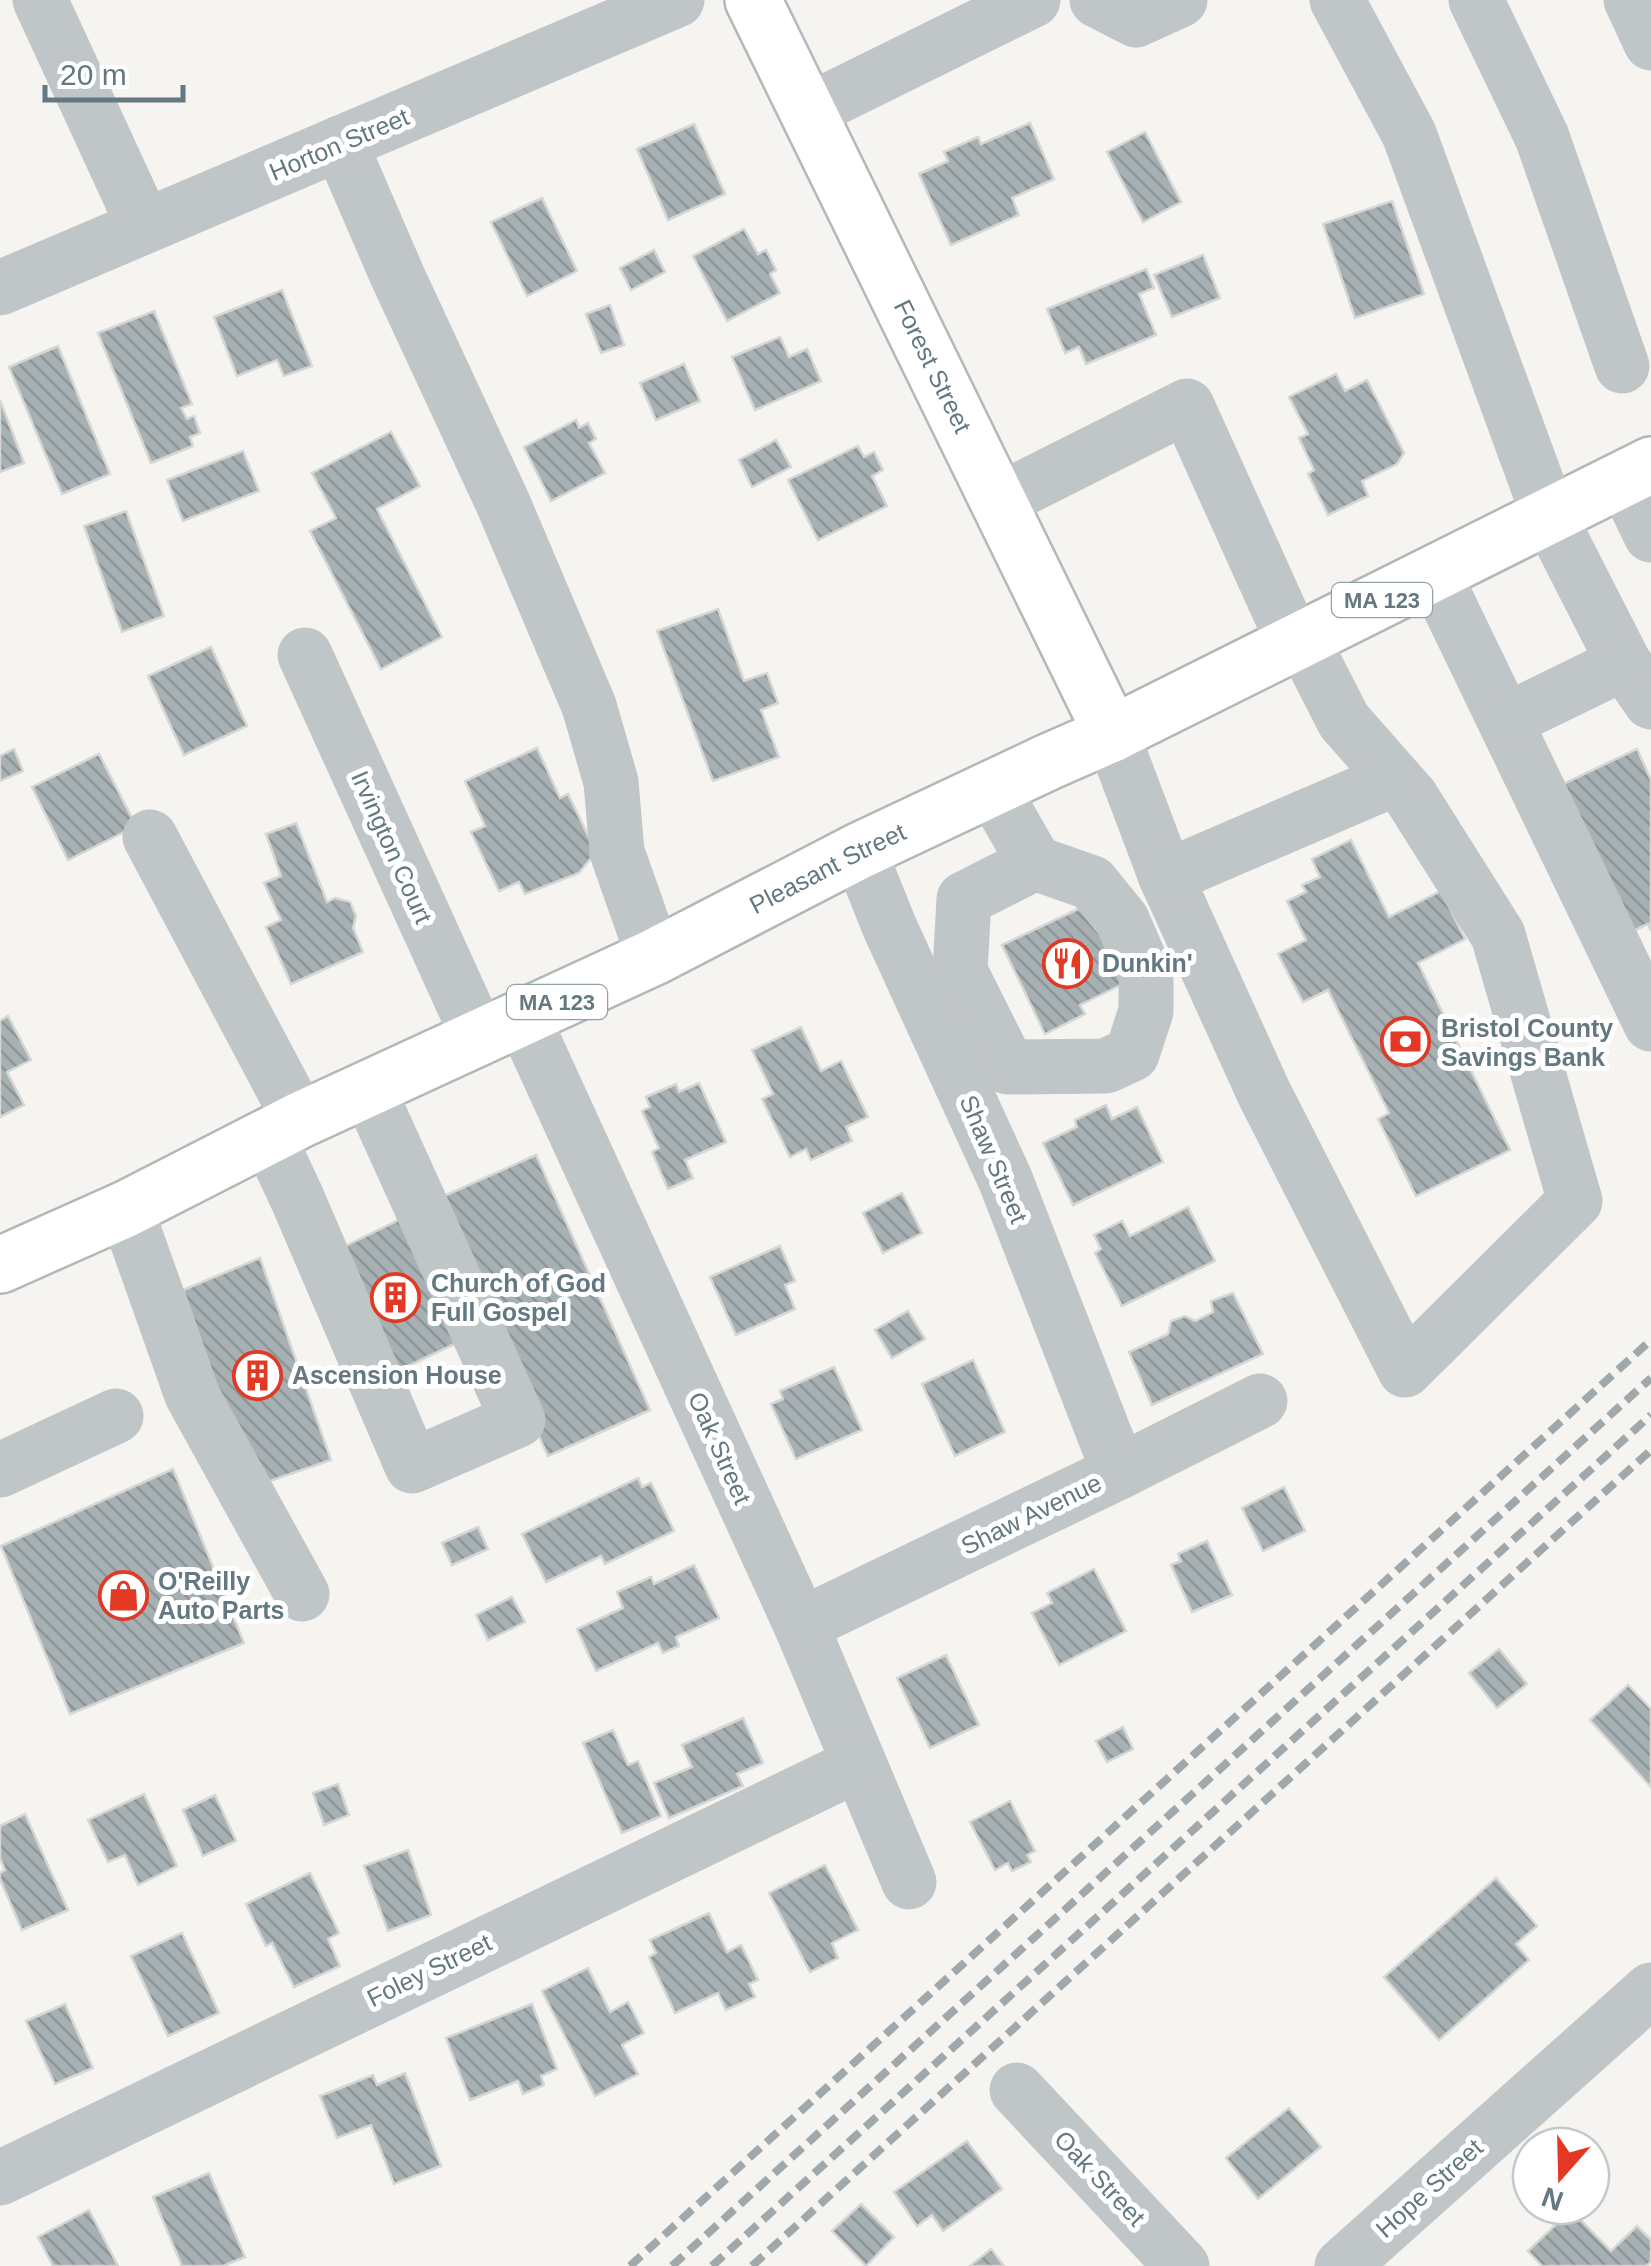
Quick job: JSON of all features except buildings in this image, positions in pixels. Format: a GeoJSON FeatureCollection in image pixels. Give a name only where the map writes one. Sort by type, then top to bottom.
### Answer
{"type":"FeatureCollection","features":[{"type":"Feature","properties":{"kind":"main road","name":"Forest Street"},"geometry":{"type":"LineString","coordinates":[[754,0],[1112,734]]}},
{"type":"Feature","properties":{"kind":"main road","name":"Pleasant Street"},"geometry":{"type":"LineString","coordinates":[[0,1266],[126,1209],[284,1128],[654,957],[859,852],[1112,734],[1637,472]]}},
{"type":"Feature","properties":{"kind":"street"},"geometry":{"type":"LineString","coordinates":[[40,0],[144,226]]}},
{"type":"Feature","properties":{"kind":"street","name":"Horton Street"},"geometry":{"type":"LineString","coordinates":[[0,288],[677,0]]}},
{"type":"Feature","properties":{"kind":"street"},"geometry":{"type":"LineString","coordinates":[[808,111],[1033,0]]}},
{"type":"Feature","properties":{"kind":"street"},"geometry":{"type":"LineString","coordinates":[[1096,0],[1136,20],[1180,0]]}},
{"type":"Feature","properties":{"kind":"street"},"geometry":{"type":"LineString","coordinates":[[1336,0],[1409,134],[1549,516],[1638,683],[1504,721]]}},
{"type":"Feature","properties":{"kind":"street"},"geometry":{"type":"LineString","coordinates":[[1476,0],[1542,138],[1622,366]]}},
{"type":"Feature","properties":{"kind":"street"},"geometry":{"type":"LineString","coordinates":[[1631,0],[1651,43]]}},
{"type":"Feature","properties":{"kind":"street"},"geometry":{"type":"LineString","coordinates":[[340,143],[502,502],[588,706],[611,782],[617,852],[654,957]]}},
{"type":"Feature","properties":{"kind":"street"},"geometry":{"type":"LineString","coordinates":[[998,502],[1187,406],[1298,641],[1344,720],[1410,796],[1498,935],[1575,1201],[1405,1370],[1264,1093],[1166,877],[1112,734]]}},
{"type":"Feature","properties":{"kind":"street"},"geometry":{"type":"LineString","coordinates":[[1637,472],[1651,535]]}},
{"type":"Feature","properties":{"kind":"street"},"geometry":{"type":"LineString","coordinates":[[1434,574],[1651,1024]]}},
{"type":"Feature","properties":{"kind":"street","name":"Irvington Court"},"geometry":{"type":"LineString","coordinates":[[305,656],[502,1028]]}},
{"type":"Feature","properties":{"kind":"street"},"geometry":{"type":"LineString","coordinates":[[1166,877],[1394,779]]}},
{"type":"Feature","properties":{"kind":"street"},"geometry":{"type":"LineString","coordinates":[[992,788],[1034,863],[1092,883],[1122,920],[1146,975],[1146,1011],[1132,1054],[1106,1066],[982,1052],[960,971],[964,900],[1034,863]]}},
{"type":"Feature","properties":{"kind":"street"},"geometry":{"type":"LineString","coordinates":[[150,837],[284,1128],[412,1466],[518,1420],[368,1089]]}},
{"type":"Feature","properties":{"kind":"street","name":"Shaw Street"},"geometry":{"type":"LineString","coordinates":[[859,852],[890,928],[982,1052],[1005,1179],[1119,1472]]}},
{"type":"Feature","properties":{"kind":"street","name":"Oak Street"},"geometry":{"type":"LineString","coordinates":[[502,1028],[800,1625],[909,1882]]}},
{"type":"Feature","properties":{"kind":"street"},"geometry":{"type":"LineString","coordinates":[[126,1209],[192,1396],[302,1594]]}},
{"type":"Feature","properties":{"kind":"street","name":"Shaw Avenue"},"geometry":{"type":"LineString","coordinates":[[800,1625],[1260,1401]]}},
{"type":"Feature","properties":{"kind":"street"},"geometry":{"type":"LineString","coordinates":[[0,1470],[116,1416]]}},
{"type":"Feature","properties":{"kind":"street","name":"Foley Street"},"geometry":{"type":"LineString","coordinates":[[0,2178],[859,1764]]}},
{"type":"Feature","properties":{"kind":"street","name":"Hope Street"},"geometry":{"type":"LineString","coordinates":[[1342,2266],[1651,1990]]}},
{"type":"Feature","properties":{"kind":"street","name":"Oak Street"},"geometry":{"type":"LineString","coordinates":[[1017,2090],[1182,2266]]}},
{"type":"Feature","properties":{"kind":"railway"},"geometry":{"type":"LineString","coordinates":[[630,2266],[1651,1340]]}},
{"type":"Feature","properties":{"kind":"railway"},"geometry":{"type":"LineString","coordinates":[[672,2266],[1651,1378]]}},
{"type":"Feature","properties":{"kind":"railway"},"geometry":{"type":"LineString","coordinates":[[712,2266],[1651,1415]]}},
{"type":"Feature","properties":{"kind":"railway"},"geometry":{"type":"LineString","coordinates":[[752,2266],[1651,1450]]}},
{"type":"Feature","properties":{"kind":"place","name":"Dunkin'"},"geometry":{"type":"Point","coordinates":[1067,963]}},
{"type":"Feature","properties":{"kind":"place","name":"Bristol County Savings Bank"},"geometry":{"type":"Point","coordinates":[1406,1042]}},
{"type":"Feature","properties":{"kind":"place","name":"Church of God Full Gospel"},"geometry":{"type":"Point","coordinates":[396,1297]}},
{"type":"Feature","properties":{"kind":"place","name":"Ascension House"},"geometry":{"type":"Point","coordinates":[257,1375]}},
{"type":"Feature","properties":{"kind":"place","name":"O'Reilly Auto Parts"},"geometry":{"type":"Point","coordinates":[123,1595]}}]}
